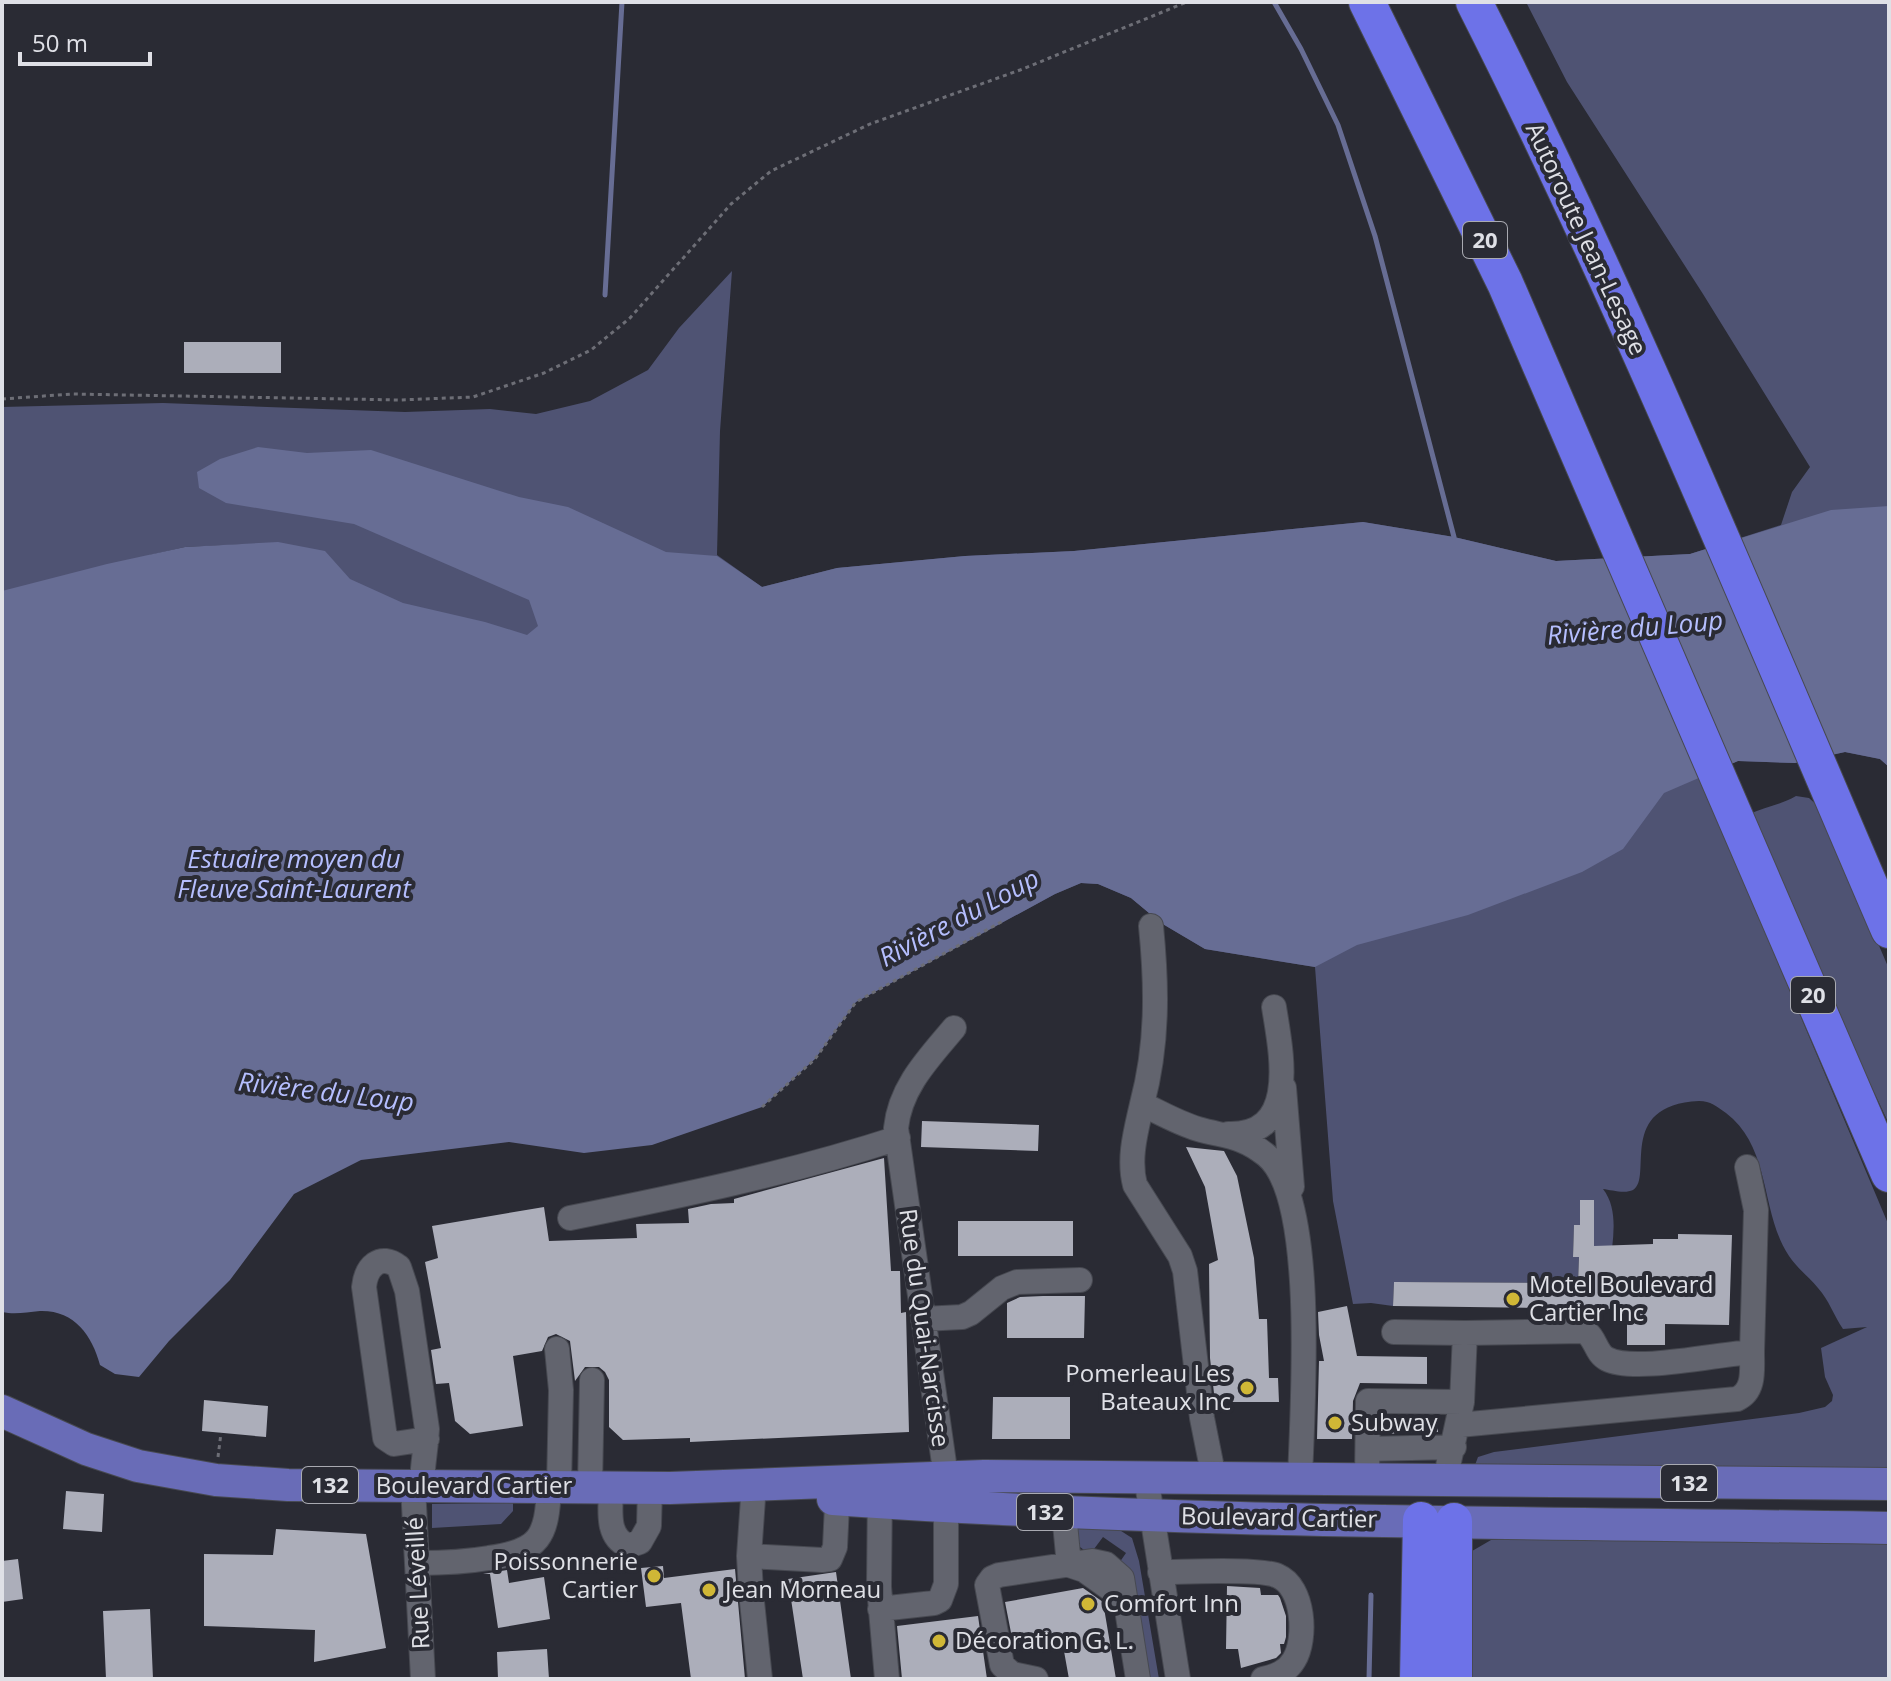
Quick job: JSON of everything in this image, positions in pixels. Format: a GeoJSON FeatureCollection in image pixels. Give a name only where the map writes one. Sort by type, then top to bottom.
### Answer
{"type":"FeatureCollection","features":[{"type":"Feature","properties":{"kind":"highway","name":"20"},"geometry":{"type":"LineString","coordinates":[[1367,2],[1505,283],[1889,1174]]}},
{"type":"Feature","properties":{"kind":"highway","name":"Autoroute Jean-Lesage"},"geometry":{"type":"LineString","coordinates":[[1474,2],[1555,167],[1695,478],[1889,930]]}},
{"type":"Feature","properties":{"kind":"highway"},"geometry":{"type":"LineString","coordinates":[[1418,1679],[1438,1521]]}},
{"type":"Feature","properties":{"kind":"highway"},"geometry":{"type":"LineString","coordinates":[[1438,1521],[1454,1679]]}},
{"type":"Feature","properties":{"kind":"main road","name":"Boulevard Cartier"},"geometry":{"type":"LineString","coordinates":[[2,1411],[86,1449],[138,1466],[180,1475],[253,1483],[946,1492],[1146,1477],[1300,1479],[1368,1464],[1441,1481],[1889,1484]]}},
{"type":"Feature","properties":{"kind":"main road"},"geometry":{"type":"LineString","coordinates":[[1438,1521],[1441,1481]]}},
{"type":"Feature","properties":{"kind":"main road","name":"Boulevard Cartier"},"geometry":{"type":"LineString","coordinates":[[946,1492],[1064,1513],[1889,1528]]}},
{"type":"Feature","properties":{"kind":"street"},"geometry":{"type":"LineString","coordinates":[[1151,926],[1156,978],[1155,1038],[1133,1147],[1131,1172],[1135,1185],[1180,1256],[1185,1271],[1202,1418],[1214,1478]]}},
{"type":"Feature","properties":{"kind":"street"},"geometry":{"type":"LineString","coordinates":[[1274,1007],[1299,1244],[1303,1319],[1300,1479]]}},
{"type":"Feature","properties":{"kind":"street","name":"Rue du Quai-Narcisse"},"geometry":{"type":"LineString","coordinates":[[880,1609],[934,1603],[940,1600],[946,1584],[946,1492],[898,1144],[898,1113],[919,1071],[954,1028]]}},
{"type":"Feature","properties":{"kind":"street"},"geometry":{"type":"LineString","coordinates":[[1142,1104],[1201,1130],[1245,1135],[1258,1129],[1275,1107],[1284,1082]]}},
{"type":"Feature","properties":{"kind":"street"},"geometry":{"type":"LineString","coordinates":[[1228,1134],[1269,1157],[1281,1173],[1293,1206]]}},
{"type":"Feature","properties":{"kind":"street"},"geometry":{"type":"LineString","coordinates":[[570,1218],[898,1144]]}},
{"type":"Feature","properties":{"kind":"street"},"geometry":{"type":"LineString","coordinates":[[1458,1425],[1368,1401],[1368,1464],[1458,1425],[1737,1399],[1746,1394],[1752,1352],[1756,1210],[1747,1167]]}},
{"type":"Feature","properties":{"kind":"street","name":"Rue Léveillé"},"geometry":{"type":"LineString","coordinates":[[423,1679],[417,1486],[427,1439],[426,1419],[404,1275],[394,1263],[383,1260],[375,1262],[369,1268],[364,1287],[385,1438],[394,1444],[427,1439]]}},
{"type":"Feature","properties":{"kind":"street"},"geometry":{"type":"LineString","coordinates":[[923,1319],[962,1317],[1002,1288],[1017,1282],[1080,1280]]}},
{"type":"Feature","properties":{"kind":"street"},"geometry":{"type":"LineString","coordinates":[[1394,1332],[1584,1331],[1603,1357],[1626,1364],[1752,1352]]}},
{"type":"Feature","properties":{"kind":"street"},"geometry":{"type":"LineString","coordinates":[[1441,1481],[1458,1425],[1465,1333]]}},
{"type":"Feature","properties":{"kind":"street"},"geometry":{"type":"LineString","coordinates":[[557,1349],[577,1487],[618,1540],[628,1546],[640,1542],[648,1530],[660,1488]]}},
{"type":"Feature","properties":{"kind":"street"},"geometry":{"type":"LineString","coordinates":[[419,1563],[457,1563],[516,1555],[535,1543],[548,1515],[577,1487],[592,1380]]}},
{"type":"Feature","properties":{"kind":"street"},"geometry":{"type":"LineString","coordinates":[[1146,1477],[1178,1679]]}},
{"type":"Feature","properties":{"kind":"street"},"geometry":{"type":"LineString","coordinates":[[754,1489],[749,1556],[760,1679]]}},
{"type":"Feature","properties":{"kind":"street"},"geometry":{"type":"LineString","coordinates":[[749,1556],[830,1559],[835,1547],[838,1490]]}},
{"type":"Feature","properties":{"kind":"street"},"geometry":{"type":"LineString","coordinates":[[880,1491],[880,1609],[887,1679]]}},
{"type":"Feature","properties":{"kind":"street"},"geometry":{"type":"LineString","coordinates":[[1064,1513],[1069,1565]]}},
{"type":"Feature","properties":{"kind":"street"},"geometry":{"type":"LineString","coordinates":[[1036,1679],[1012,1674],[1002,1665],[987,1585],[999,1575],[1092,1561],[1106,1564],[1122,1578],[1138,1679]]}},
{"type":"Feature","properties":{"kind":"street"},"geometry":{"type":"LineString","coordinates":[[1160,1572],[1266,1573],[1281,1577],[1291,1585],[1296,1594],[1300,1622],[1298,1653],[1283,1672],[1263,1679]]}},
{"type":"Feature","properties":{"kind":"path"},"geometry":{"type":"LineString","coordinates":[[2,399],[72,394],[400,400],[473,397],[544,373],[591,350],[630,318],[731,204],[771,171],[870,124],[1020,70],[1187,2]]}},
{"type":"Feature","properties":{"kind":"path"},"geometry":{"type":"LineString","coordinates":[[762,1107],[815,1059],[856,1002],[1003,921]]}},
{"type":"Feature","properties":{"kind":"shaded area"},"geometry":{"type":"Polygon","coordinates":[[[1526,2],[1889,2],[1889,591],[975,852],[250,544],[185,547],[150,555],[2,761],[2,407],[163,403],[405,412],[490,409],[536,414],[590,401],[648,370],[679,328],[732,271],[720,431],[717,555],[762,587],[837,568],[965,556],[1074,551],[1363,522],[1454,537],[1556,561],[1690,554],[1781,525],[1792,492],[1810,467],[1567,82],[1526,2]]]}},
{"type":"Feature","properties":{"kind":"shaded area"},"geometry":{"type":"Polygon","coordinates":[[[1878,654],[1889,767],[1880,759],[1845,752],[1795,763],[1738,761],[1700,778],[1889,1226],[1889,1472],[1475,1465],[1478,1457],[1494,1452],[1799,1413],[1825,1407],[1832,1401],[1821,1348],[1867,1327],[1843,1329],[1822,1293],[1789,1256],[1773,1220],[1759,1162],[1751,1144],[1741,1127],[1710,1103],[1699,1101],[1673,1105],[1656,1115],[1642,1142],[1638,1183],[1633,1190],[1603,1189],[1612,1207],[1613,1217],[1610,1268],[1594,1269],[1594,1201],[1580,1200],[1580,1225],[1574,1226],[1573,1256],[1579,1257],[1578,1283],[1394,1282],[1393,1306],[1353,1304],[1333,1201],[1315,967],[1205,949],[1161,923],[1131,898],[1098,884],[1081,883],[1055,894],[856,1002],[1011,901],[1878,654]]]}},
{"type":"Feature","properties":{"kind":"shaded area"},"geometry":{"type":"Polygon","coordinates":[[[1796,796],[1809,798],[1820,808],[1889,969],[1889,1124],[1795,924],[1749,814],[1796,796]]]}},
{"type":"Feature","properties":{"kind":"shaded area"},"geometry":{"type":"Polygon","coordinates":[[[513,1503],[513,1511],[501,1524],[432,1528],[432,1504],[513,1503]]]}},
{"type":"Feature","properties":{"kind":"shaded area"},"geometry":{"type":"Polygon","coordinates":[[[1074,1529],[1118,1529],[1132,1538],[1139,1561],[1159,1679],[1146,1679],[1117,1566],[1126,1553],[1103,1537],[1094,1549],[1084,1550],[1076,1544],[1074,1529]]]}},
{"type":"Feature","properties":{"kind":"shaded area"},"geometry":{"type":"Polygon","coordinates":[[[1613,1533],[1889,1538],[1889,1679],[1465,1679],[1467,1554],[1491,1540],[1613,1533]]]}},
{"type":"Feature","properties":{"kind":"water","name":"Estuaire moyen du Fleuve Saint-Laurent"},"geometry":{"type":"Polygon","coordinates":[[[258,447],[307,453],[371,450],[519,497],[568,507],[666,552],[717,556],[762,587],[837,568],[965,556],[1074,551],[1363,522],[1454,537],[1556,561],[1690,554],[1831,510],[1889,506],[1889,767],[1880,759],[1845,752],[1795,763],[1738,761],[1664,793],[1623,849],[1582,872],[1468,915],[1357,945],[1315,967],[1205,949],[1161,923],[1131,898],[1098,884],[1081,883],[1055,894],[856,1002],[815,1059],[762,1107],[652,1145],[584,1153],[509,1142],[361,1160],[294,1194],[230,1280],[169,1341],[139,1377],[115,1374],[100,1365],[92,1344],[80,1326],[63,1315],[40,1311],[2,1312],[2,591],[185,547],[278,542],[325,551],[350,579],[403,603],[527,635],[538,626],[529,600],[354,524],[226,503],[199,488],[197,472],[220,459],[258,447]]]}},
{"type":"Feature","properties":{"kind":"building"},"geometry":{"type":"Polygon","coordinates":[[[184,342],[281,342],[281,373],[184,373],[184,342]]]}},
{"type":"Feature","properties":{"kind":"building"},"geometry":{"type":"Polygon","coordinates":[[[922,1121],[1039,1125],[1038,1151],[921,1147],[922,1121]]]}},
{"type":"Feature","properties":{"kind":"building"},"geometry":{"type":"Polygon","coordinates":[[[1186,1147],[1224,1151],[1237,1176],[1254,1258],[1259,1319],[1267,1319],[1269,1378],[1278,1378],[1279,1402],[1215,1402],[1210,1358],[1209,1264],[1218,1260],[1205,1187],[1186,1147]]]}},
{"type":"Feature","properties":{"kind":"building"},"geometry":{"type":"Polygon","coordinates":[[[884,1158],[891,1271],[900,1271],[901,1313],[906,1312],[909,1432],[690,1442],[690,1438],[623,1440],[609,1427],[609,1380],[605,1372],[599,1367],[585,1367],[575,1381],[570,1341],[556,1334],[548,1337],[542,1351],[513,1356],[523,1426],[470,1434],[455,1421],[449,1383],[436,1384],[431,1350],[441,1348],[425,1262],[438,1258],[432,1226],[544,1207],[549,1241],[637,1238],[636,1224],[689,1223],[688,1209],[734,1203],[734,1199],[884,1158]]]}},
{"type":"Feature","properties":{"kind":"building"},"geometry":{"type":"Polygon","coordinates":[[[1580,1200],[1594,1200],[1594,1246],[1653,1244],[1653,1239],[1678,1239],[1678,1234],[1732,1235],[1729,1325],[1665,1324],[1665,1345],[1627,1345],[1627,1309],[1393,1306],[1394,1282],[1578,1283],[1579,1257],[1573,1257],[1574,1225],[1580,1225],[1580,1200]]]}},
{"type":"Feature","properties":{"kind":"building"},"geometry":{"type":"Polygon","coordinates":[[[958,1221],[1073,1221],[1073,1256],[958,1256],[958,1221]]]}},
{"type":"Feature","properties":{"kind":"building"},"geometry":{"type":"Polygon","coordinates":[[[1085,1296],[1084,1338],[1007,1338],[1007,1303],[1020,1297],[1085,1296]]]}},
{"type":"Feature","properties":{"kind":"building"},"geometry":{"type":"Polygon","coordinates":[[[1347,1306],[1357,1356],[1427,1357],[1427,1384],[1360,1383],[1353,1401],[1352,1439],[1317,1439],[1319,1361],[1324,1361],[1318,1312],[1347,1306]]]}},
{"type":"Feature","properties":{"kind":"building"},"geometry":{"type":"Polygon","coordinates":[[[993,1397],[1070,1397],[1070,1439],[992,1439],[993,1397]]]}},
{"type":"Feature","properties":{"kind":"building"},"geometry":{"type":"Polygon","coordinates":[[[204,1400],[268,1406],[266,1437],[202,1431],[204,1400]]]}},
{"type":"Feature","properties":{"kind":"building"},"geometry":{"type":"Polygon","coordinates":[[[1383,1419],[1438,1419],[1438,1432],[1383,1434],[1383,1419]]]}},
{"type":"Feature","properties":{"kind":"building"},"geometry":{"type":"Polygon","coordinates":[[[66,1491],[104,1494],[102,1532],[63,1529],[66,1491]]]}},
{"type":"Feature","properties":{"kind":"building"},"geometry":{"type":"Polygon","coordinates":[[[276,1529],[366,1534],[386,1648],[314,1662],[315,1630],[204,1626],[204,1554],[273,1555],[276,1529]]]}},
{"type":"Feature","properties":{"kind":"building"},"geometry":{"type":"Polygon","coordinates":[[[18,1559],[23,1599],[2,1602],[2,1561],[18,1559]]]}},
{"type":"Feature","properties":{"kind":"building"},"geometry":{"type":"Polygon","coordinates":[[[663,1566],[664,1578],[735,1569],[745,1679],[691,1679],[681,1603],[646,1607],[641,1568],[663,1566]]]}},
{"type":"Feature","properties":{"kind":"building"},"geometry":{"type":"Polygon","coordinates":[[[507,1570],[509,1583],[544,1577],[550,1619],[498,1628],[490,1574],[483,1574],[507,1570]]]}},
{"type":"Feature","properties":{"kind":"building"},"geometry":{"type":"Polygon","coordinates":[[[836,1572],[851,1679],[803,1679],[788,1579],[836,1572]]]}},
{"type":"Feature","properties":{"kind":"building"},"geometry":{"type":"Polygon","coordinates":[[[1227,1586],[1260,1588],[1261,1595],[1278,1595],[1286,1616],[1286,1637],[1284,1644],[1280,1644],[1281,1653],[1276,1658],[1241,1668],[1238,1649],[1226,1649],[1227,1586]]]}},
{"type":"Feature","properties":{"kind":"building"},"geometry":{"type":"Polygon","coordinates":[[[1083,1588],[1103,1602],[1116,1679],[1069,1679],[1062,1640],[1014,1648],[1005,1602],[1083,1588]]]}},
{"type":"Feature","properties":{"kind":"building"},"geometry":{"type":"Polygon","coordinates":[[[150,1609],[153,1679],[106,1679],[103,1611],[150,1609]]]}},
{"type":"Feature","properties":{"kind":"building"},"geometry":{"type":"Polygon","coordinates":[[[978,1616],[987,1679],[902,1679],[897,1626],[978,1616]]]}},
{"type":"Feature","properties":{"kind":"building"},"geometry":{"type":"Polygon","coordinates":[[[547,1649],[549,1679],[498,1679],[497,1652],[547,1649]]]}},
{"type":"Feature","properties":{"kind":"waterway"},"geometry":{"type":"LineString","coordinates":[[605,295],[622,2]]}},
{"type":"Feature","properties":{"kind":"waterway"},"geometry":{"type":"LineString","coordinates":[[1274,2],[1338,125],[1375,236],[1454,537]]}},
{"type":"Feature","properties":{"kind":"waterway"},"geometry":{"type":"LineString","coordinates":[[1369,1679],[1371,1595]]}},
{"type":"Feature","properties":{"kind":"place","name":"Motel Boulevard Cartier Inc"},"geometry":{"type":"Point","coordinates":[1513,1299]}},
{"type":"Feature","properties":{"kind":"place","name":"Pomerleau Les Bateaux Inc"},"geometry":{"type":"Point","coordinates":[1247,1388]}},
{"type":"Feature","properties":{"kind":"place","name":"Subway"},"geometry":{"type":"Point","coordinates":[1335,1423]}},
{"type":"Feature","properties":{"kind":"place","name":"Poissonnerie Cartier"},"geometry":{"type":"Point","coordinates":[654,1576]}},
{"type":"Feature","properties":{"kind":"place","name":"Jean Morneau"},"geometry":{"type":"Point","coordinates":[709,1590]}},
{"type":"Feature","properties":{"kind":"place","name":"Comfort Inn"},"geometry":{"type":"Point","coordinates":[1088,1604]}},
{"type":"Feature","properties":{"kind":"place","name":"Décoration G. L."},"geometry":{"type":"Point","coordinates":[939,1641]}},
{"type":"Feature","properties":{"kind":"water label","name":"Rivière du Loup"},"geometry":{"type":"Point","coordinates":[1635,628]}},
{"type":"Feature","properties":{"kind":"water label","name":"Rivière du Loup"},"geometry":{"type":"Point","coordinates":[959,918]}},
{"type":"Feature","properties":{"kind":"water label","name":"Rivière du Loup"},"geometry":{"type":"Point","coordinates":[326,1092]}}]}
